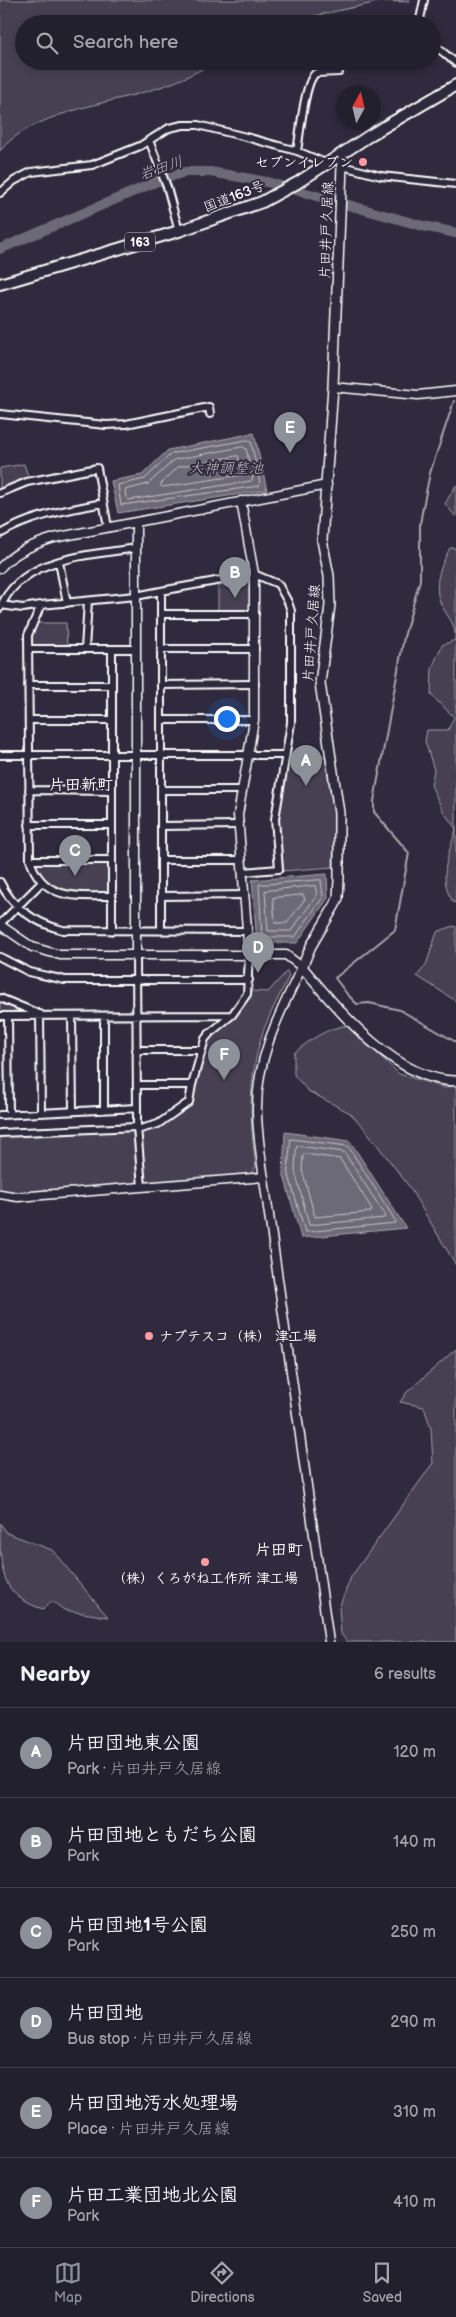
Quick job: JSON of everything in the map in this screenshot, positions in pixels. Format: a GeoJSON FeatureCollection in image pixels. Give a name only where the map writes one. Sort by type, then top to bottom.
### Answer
{"type":"FeatureCollection","features":[{"type":"Feature","properties":{"kind":"highway","name":"国道163号"},"geometry":{"type":"LineString","coordinates":[[0,284],[230,215],[278,194],[328,164],[341,161],[456,85]]}},
{"type":"Feature","properties":{"kind":"main road","name":"片田井戸久居線"},"geometry":{"type":"LineString","coordinates":[[302,967],[311,946],[338,898],[339,880],[339,813],[320,683],[330,605],[329,576],[322,540],[333,387],[341,161]]}},
{"type":"Feature","properties":{"kind":"main road"},"geometry":{"type":"LineString","coordinates":[[302,967],[352,1021],[397,1062],[426,1076],[456,1080]]}},
{"type":"Feature","properties":{"kind":"street"},"geometry":{"type":"LineString","coordinates":[[421,15],[424,0]]}},
{"type":"Feature","properties":{"kind":"street"},"geometry":{"type":"LineString","coordinates":[[441,50],[456,63]]}},
{"type":"Feature","properties":{"kind":"street"},"geometry":{"type":"LineString","coordinates":[[297,152],[307,92],[312,78],[316,73],[339,72],[339,70]]}},
{"type":"Feature","properties":{"kind":"street"},"geometry":{"type":"LineString","coordinates":[[0,193],[14,181],[31,172],[45,169],[84,167],[126,152],[169,128],[190,125],[212,128],[297,152],[328,164]]}},
{"type":"Feature","properties":{"kind":"street"},"geometry":{"type":"LineString","coordinates":[[149,140],[166,185],[179,231]]}},
{"type":"Feature","properties":{"kind":"street"},"geometry":{"type":"LineString","coordinates":[[341,161],[381,176],[456,184]]}},
{"type":"Feature","properties":{"kind":"street"},"geometry":{"type":"LineString","coordinates":[[333,387],[418,395],[456,391]]}},
{"type":"Feature","properties":{"kind":"street"},"geometry":{"type":"LineString","coordinates":[[0,414],[106,425],[126,424],[209,407],[210,414]]}},
{"type":"Feature","properties":{"kind":"street"},"geometry":{"type":"LineString","coordinates":[[0,493],[27,482],[97,468],[108,527]]}},
{"type":"Feature","properties":{"kind":"street"},"geometry":{"type":"LineString","coordinates":[[0,568],[19,553],[38,543],[108,527],[327,485]]}},
{"type":"Feature","properties":{"kind":"street"},"geometry":{"type":"LineString","coordinates":[[0,1133],[137,1129],[158,1124],[189,1102],[201,1050],[210,1033],[232,1015],[247,994],[249,980],[248,930],[239,825],[242,790],[254,720],[255,614],[254,574],[241,501]]}},
{"type":"Feature","properties":{"kind":"street"},"geometry":{"type":"LineString","coordinates":[[0,534],[17,524],[38,516],[104,503]]}},
{"type":"Feature","properties":{"kind":"street"},"geometry":{"type":"LineString","coordinates":[[136,523],[136,1050],[137,1129],[142,1187]]}},
{"type":"Feature","properties":{"kind":"street"},"geometry":{"type":"LineString","coordinates":[[0,606],[15,585],[31,572],[59,562],[136,548]]}},
{"type":"Feature","properties":{"kind":"street"},"geometry":{"type":"LineString","coordinates":[[59,562],[67,603]]}},
{"type":"Feature","properties":{"kind":"street"},"geometry":{"type":"LineString","coordinates":[[0,606],[22,608],[136,596],[254,574],[278,584],[290,608],[291,723],[275,819],[279,869],[243,872]]}},
{"type":"Feature","properties":{"kind":"street"},"geometry":{"type":"LineString","coordinates":[[161,591],[161,930]]}},
{"type":"Feature","properties":{"kind":"street"},"geometry":{"type":"LineString","coordinates":[[84,649],[88,601]]}},
{"type":"Feature","properties":{"kind":"street"},"geometry":{"type":"LineString","coordinates":[[41,605],[29,628],[28,649],[30,860],[35,874],[53,890],[65,895],[112,896]]}},
{"type":"Feature","properties":{"kind":"street"},"geometry":{"type":"LineString","coordinates":[[161,614],[255,614]]}},
{"type":"Feature","properties":{"kind":"street"},"geometry":{"type":"LineString","coordinates":[[28,649],[136,649]]}},
{"type":"Feature","properties":{"kind":"street"},"geometry":{"type":"LineString","coordinates":[[112,649],[112,931]]}},
{"type":"Feature","properties":{"kind":"street"},"geometry":{"type":"LineString","coordinates":[[161,649],[255,649]]}},
{"type":"Feature","properties":{"kind":"street"},"geometry":{"type":"LineString","coordinates":[[161,684],[255,684]]}},
{"type":"Feature","properties":{"kind":"street"},"geometry":{"type":"LineString","coordinates":[[28,685],[112,685]]}},
{"type":"Feature","properties":{"kind":"street"},"geometry":{"type":"LineString","coordinates":[[29,720],[112,720]]}},
{"type":"Feature","properties":{"kind":"street"},"geometry":{"type":"LineString","coordinates":[[161,720],[254,720]]}},
{"type":"Feature","properties":{"kind":"street"},"geometry":{"type":"LineString","coordinates":[[0,755],[285,755]]}},
{"type":"Feature","properties":{"kind":"street"},"geometry":{"type":"LineString","coordinates":[[29,790],[112,791]]}},
{"type":"Feature","properties":{"kind":"street"},"geometry":{"type":"LineString","coordinates":[[161,790],[242,790]]}},
{"type":"Feature","properties":{"kind":"street"},"geometry":{"type":"LineString","coordinates":[[29,825],[112,826]]}},
{"type":"Feature","properties":{"kind":"street"},"geometry":{"type":"LineString","coordinates":[[161,826],[239,825]]}},
{"type":"Feature","properties":{"kind":"street"},"geometry":{"type":"LineString","coordinates":[[30,860],[112,860]]}},
{"type":"Feature","properties":{"kind":"street"},"geometry":{"type":"LineString","coordinates":[[161,860],[242,860]]}},
{"type":"Feature","properties":{"kind":"street"},"geometry":{"type":"LineString","coordinates":[[0,882],[10,900],[18,907],[43,925],[63,930],[248,930]]}},
{"type":"Feature","properties":{"kind":"street"},"geometry":{"type":"LineString","coordinates":[[42,882],[0,925],[22,942],[52,954],[286,956],[302,967],[274,1024],[261,1067],[257,1114],[264,1177],[329,1642]]}},
{"type":"Feature","properties":{"kind":"street"},"geometry":{"type":"LineString","coordinates":[[161,896],[245,895]]}},
{"type":"Feature","properties":{"kind":"street"},"geometry":{"type":"LineString","coordinates":[[0,957],[21,969],[47,978],[65,980],[249,980]]}},
{"type":"Feature","properties":{"kind":"street"},"geometry":{"type":"LineString","coordinates":[[0,998],[40,1014]]}},
{"type":"Feature","properties":{"kind":"street"},"geometry":{"type":"LineString","coordinates":[[0,1016],[40,1014],[72,1016],[232,1015]]}},
{"type":"Feature","properties":{"kind":"street"},"geometry":{"type":"LineString","coordinates":[[40,1014],[41,1113]]}},
{"type":"Feature","properties":{"kind":"street"},"geometry":{"type":"LineString","coordinates":[[8,1016],[9,1114]]}},
{"type":"Feature","properties":{"kind":"street"},"geometry":{"type":"LineString","coordinates":[[72,1016],[73,1111]]}},
{"type":"Feature","properties":{"kind":"street"},"geometry":{"type":"LineString","coordinates":[[104,1016],[104,1110]]}},
{"type":"Feature","properties":{"kind":"street"},"geometry":{"type":"LineString","coordinates":[[136,1050],[201,1050]]}},
{"type":"Feature","properties":{"kind":"street"},"geometry":{"type":"LineString","coordinates":[[137,1085],[192,1085]]}},
{"type":"Feature","properties":{"kind":"street"},"geometry":{"type":"LineString","coordinates":[[0,1114],[137,1108]]}},
{"type":"Feature","properties":{"kind":"street"},"geometry":{"type":"LineString","coordinates":[[0,1194],[18,1197],[264,1177]]}},
{"type":"Feature","properties":{"kind":"shaded area"},"geometry":{"type":"Polygon","coordinates":[[[0,0],[410,0],[409,2],[383,1],[318,15],[15,15],[15,70],[200,70],[148,91],[48,119],[13,138],[0,151],[0,0]]]}},
{"type":"Feature","properties":{"kind":"shaded area"},"geometry":{"type":"Polygon","coordinates":[[[24,464],[29,479],[0,490],[0,468],[24,464]]]}},
{"type":"Feature","properties":{"kind":"shaded area"},"geometry":{"type":"Polygon","coordinates":[[[456,485],[456,517],[445,504],[456,485]]]}},
{"type":"Feature","properties":{"kind":"shaded area"},"geometry":{"type":"Polygon","coordinates":[[[450,548],[456,548],[456,829],[443,811],[431,785],[434,770],[425,741],[427,730],[448,730],[454,717],[431,695],[432,668],[442,645],[455,640],[453,625],[441,604],[437,590],[441,568],[450,548]]]}},
{"type":"Feature","properties":{"kind":"shaded area"},"geometry":{"type":"Polygon","coordinates":[[[247,580],[251,582],[251,609],[249,612],[218,612],[218,586],[247,580]]]}},
{"type":"Feature","properties":{"kind":"shaded area"},"geometry":{"type":"Polygon","coordinates":[[[35,623],[66,623],[67,646],[34,646],[31,644],[35,623]]]}},
{"type":"Feature","properties":{"kind":"shaded area"},"geometry":{"type":"Polygon","coordinates":[[[288,756],[325,756],[334,815],[333,867],[282,871],[278,819],[288,756]]]}},
{"type":"Feature","properties":{"kind":"shaded area"},"geometry":{"type":"Polygon","coordinates":[[[456,829],[456,903],[453,902],[448,893],[445,875],[456,829]]]}},
{"type":"Feature","properties":{"kind":"shaded area"},"geometry":{"type":"Polygon","coordinates":[[[37,863],[106,863],[109,866],[109,890],[106,893],[84,893],[58,888],[50,883],[35,867],[37,863]]]}},
{"type":"Feature","properties":{"kind":"shaded area"},"geometry":{"type":"Polygon","coordinates":[[[453,926],[456,927],[456,1001],[417,976],[426,965],[437,932],[453,926]]]}},
{"type":"Feature","properties":{"kind":"shaded area"},"geometry":{"type":"Polygon","coordinates":[[[287,971],[289,976],[264,1029],[255,1063],[251,1114],[256,1167],[250,1175],[16,1194],[0,1190],[0,1135],[131,1129],[143,1131],[191,1104],[206,1046],[211,1038],[242,1007],[251,991],[268,992],[287,971]]]}},
{"type":"Feature","properties":{"kind":"shaded area"},"geometry":{"type":"Polygon","coordinates":[[[0,1001],[16,1008],[17,1012],[0,1013],[0,1001]]]}},
{"type":"Feature","properties":{"kind":"shaded area"},"geometry":{"type":"Polygon","coordinates":[[[348,1025],[399,1074],[446,1088],[456,1079],[456,1265],[408,1185],[365,1129],[350,1113],[308,1091],[294,1075],[294,1053],[319,1035],[348,1025]]]}},
{"type":"Feature","properties":{"kind":"shaded area"},"geometry":{"type":"Polygon","coordinates":[[[456,1349],[456,1642],[347,1642],[341,1634],[339,1608],[351,1577],[433,1463],[431,1429],[424,1407],[400,1402],[407,1392],[456,1349]]]}},
{"type":"Feature","properties":{"kind":"shaded area"},"geometry":{"type":"Polygon","coordinates":[[[0,1523],[7,1533],[52,1550],[108,1617],[64,1610],[52,1601],[43,1609],[29,1604],[18,1597],[5,1579],[2,1567],[0,1523]]]}},
{"type":"Feature","properties":{"kind":"water","name":"大神調整池"},"geometry":{"type":"Polygon","coordinates":[[[254,433],[267,490],[118,513],[111,481],[142,475],[168,450],[254,433]]]}},
{"type":"Feature","properties":{"kind":"water"},"geometry":{"type":"Polygon","coordinates":[[[327,874],[328,898],[297,943],[257,943],[252,880],[327,874]]]}},
{"type":"Feature","properties":{"kind":"water"},"geometry":{"type":"Polygon","coordinates":[[[285,1132],[350,1141],[406,1228],[301,1238],[283,1172],[285,1132]]]}},
{"type":"Feature","properties":{"kind":"waterway","name":"岩田川"},"geometry":{"type":"LineString","coordinates":[[0,249],[158,181],[184,172],[210,172],[267,182],[423,226],[456,233]]}},
{"type":"Feature","properties":{"kind":"waterway"},"geometry":{"type":"LineString","coordinates":[[454,401],[430,473],[423,507],[420,524],[420,580],[404,637],[374,801],[374,812],[409,853],[395,930],[335,978],[357,1004],[369,1003],[400,1010],[456,1042]]}},
{"type":"Feature","properties":{"kind":"place","name":"セブンイレブン"},"geometry":{"type":"Point","coordinates":[363,162]}},
{"type":"Feature","properties":{"kind":"place","name":"片田団地汚水処理場"},"geometry":{"type":"Point","coordinates":[290,453]}},
{"type":"Feature","properties":{"kind":"place","name":"片田団地ともだち公園"},"geometry":{"type":"Point","coordinates":[235,598]}},
{"type":"Feature","properties":{"kind":"place","name":"片田団地東公園"},"geometry":{"type":"Point","coordinates":[306,786]}},
{"type":"Feature","properties":{"kind":"place","name":"片田団地1号公園"},"geometry":{"type":"Point","coordinates":[75,876]}},
{"type":"Feature","properties":{"kind":"place","name":"片田団地"},"geometry":{"type":"Point","coordinates":[258,973]}},
{"type":"Feature","properties":{"kind":"place","name":"片田工業団地北公園"},"geometry":{"type":"Point","coordinates":[224,1080]}},
{"type":"Feature","properties":{"kind":"place","name":"ナブテスコ（株） 津工場"},"geometry":{"type":"Point","coordinates":[149,1336]}},
{"type":"Feature","properties":{"kind":"place","name":"（株）くろがね工作所 津工場"},"geometry":{"type":"Point","coordinates":[205,1562]}},
{"type":"Feature","properties":{"kind":"district","name":"片田新町"},"geometry":{"type":"Point","coordinates":[81,784]}},
{"type":"Feature","properties":{"kind":"district","name":"片田町"},"geometry":{"type":"Point","coordinates":[279,1549]}}]}
